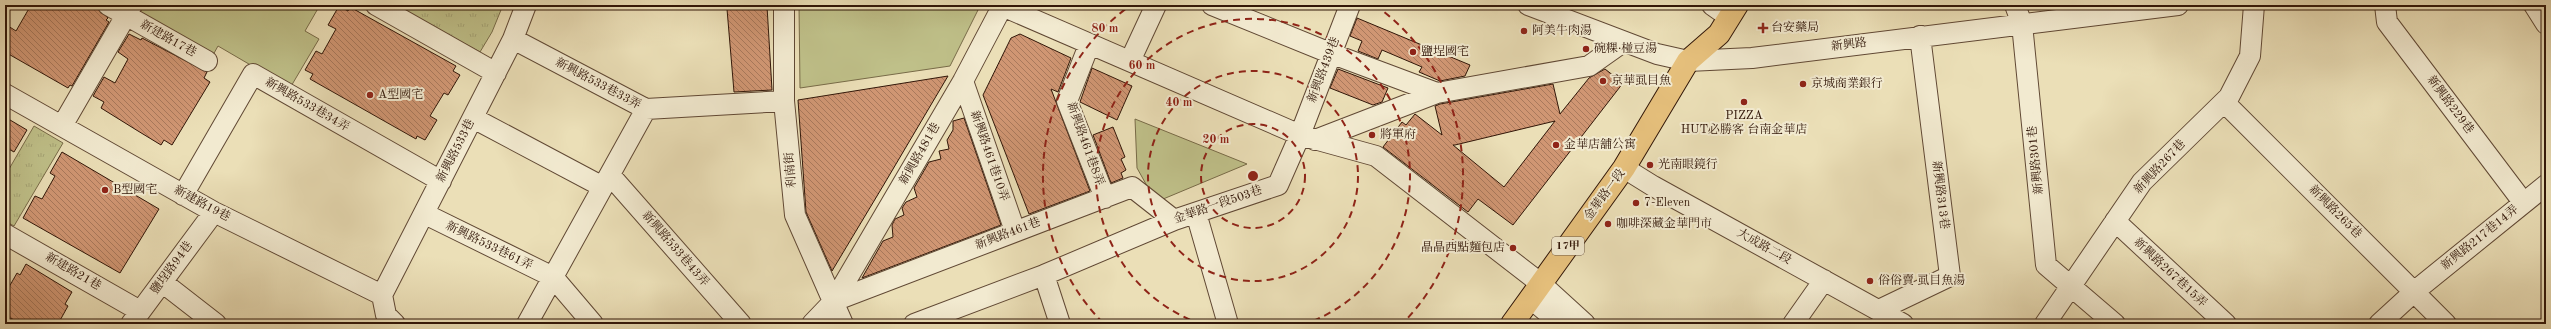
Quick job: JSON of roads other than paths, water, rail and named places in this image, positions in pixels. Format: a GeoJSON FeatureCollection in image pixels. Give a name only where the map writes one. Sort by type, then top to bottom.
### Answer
{"type":"FeatureCollection","features":[{"type":"Feature","properties":{"kind":"main road","name":"17甲"},"geometry":{"type":"LineString","coordinates":[[1688,61],[1719,34],[1726,9]]}},
{"type":"Feature","properties":{"kind":"main road","name":"金華路一段"},"geometry":{"type":"LineString","coordinates":[[1512,324],[1624,168],[1688,61]]}},
{"type":"Feature","properties":{"kind":"street","name":"新建路17巷"},"geometry":{"type":"LineString","coordinates":[[108,5],[129,10],[207,61]]}},
{"type":"Feature","properties":{"kind":"street"},"geometry":{"type":"LineString","coordinates":[[376,5],[496,73]]}},
{"type":"Feature","properties":{"kind":"street","name":"新興路533巷"},"geometry":{"type":"LineString","coordinates":[[382,295],[425,214],[513,39],[526,5]]}},
{"type":"Feature","properties":{"kind":"street","name":"利南街"},"geometry":{"type":"LineString","coordinates":[[784,5],[784,102],[795,215],[843,324]]}},
{"type":"Feature","properties":{"kind":"street"},"geometry":{"type":"LineString","coordinates":[[1002,5],[1088,45],[1130,61],[1308,138],[1376,156],[1535,291],[1585,324]]}},
{"type":"Feature","properties":{"kind":"street","name":"新興路481巷"},"geometry":{"type":"LineString","coordinates":[[834,301],[963,81],[1002,5]]}},
{"type":"Feature","properties":{"kind":"street"},"geometry":{"type":"LineString","coordinates":[[1130,61],[1156,5]]}},
{"type":"Feature","properties":{"kind":"street"},"geometry":{"type":"LineString","coordinates":[[1212,5],[1330,53],[1437,94]]}},
{"type":"Feature","properties":{"kind":"street","name":"新興路439巷"},"geometry":{"type":"LineString","coordinates":[[1308,138],[1330,53],[1350,5]]}},
{"type":"Feature","properties":{"kind":"street","name":"新興路"},"geometry":{"type":"LineString","coordinates":[[1528,5],[1657,54],[1688,61],[1752,58],[2178,5]]}},
{"type":"Feature","properties":{"kind":"street","name":"新興路301巷"},"geometry":{"type":"LineString","coordinates":[[2016,5],[2022,24],[2046,265],[2115,324]]}},
{"type":"Feature","properties":{"kind":"street","name":"新興路267巷"},"geometry":{"type":"LineString","coordinates":[[2045,324],[2142,182],[2229,97],[2250,56],[2254,5]]}},
{"type":"Feature","properties":{"kind":"street","name":"新興路229巷"},"geometry":{"type":"LineString","coordinates":[[2385,5],[2387,22],[2523,202]]}},
{"type":"Feature","properties":{"kind":"street"},"geometry":{"type":"LineString","coordinates":[[2534,5],[2546,24]]}},
{"type":"Feature","properties":{"kind":"street"},"geometry":{"type":"LineString","coordinates":[[62,126],[129,10]]}},
{"type":"Feature","properties":{"kind":"street","name":"新興路313巷"},"geometry":{"type":"LineString","coordinates":[[1879,310],[1950,276],[1920,36]]}},
{"type":"Feature","properties":{"kind":"street","name":"新興路533巷33弄"},"geometry":{"type":"LineString","coordinates":[[513,39],[646,109],[784,102]]}},
{"type":"Feature","properties":{"kind":"street"},"geometry":{"type":"LineString","coordinates":[[1308,138],[1437,94],[1589,66],[1623,42]]}},
{"type":"Feature","properties":{"kind":"street","name":"新興路461巷8弄"},"geometry":{"type":"LineString","coordinates":[[1088,45],[1067,101],[1105,198]]}},
{"type":"Feature","properties":{"kind":"street","name":"新興路533巷34弄"},"geometry":{"type":"LineString","coordinates":[[183,195],[253,74],[441,181]]}},
{"type":"Feature","properties":{"kind":"street","name":"新興路461巷10弄"},"geometry":{"type":"LineString","coordinates":[[963,81],[1015,232]]}},
{"type":"Feature","properties":{"kind":"street","name":"新建路19巷"},"geometry":{"type":"LineString","coordinates":[[5,94],[214,212],[382,295]]}},
{"type":"Feature","properties":{"kind":"street","name":"新興路265巷"},"geometry":{"type":"LineString","coordinates":[[2224,102],[2446,324]]}},
{"type":"Feature","properties":{"kind":"street"},"geometry":{"type":"LineString","coordinates":[[527,324],[646,109]]}},
{"type":"Feature","properties":{"kind":"street","name":"新興路533巷43弄"},"geometry":{"type":"LineString","coordinates":[[473,118],[606,181],[740,324]]}},
{"type":"Feature","properties":{"kind":"street","name":"金華路一段503巷"},"geometry":{"type":"LineString","coordinates":[[914,324],[1044,275],[1174,220],[1278,185],[1308,138]]}},
{"type":"Feature","properties":{"kind":"street","name":"大成路二段"},"geometry":{"type":"LineString","coordinates":[[1624,168],[1903,324]]}},
{"type":"Feature","properties":{"kind":"street","name":"新興路217巷14弄"},"geometry":{"type":"LineString","coordinates":[[2379,324],[2414,291],[2546,185]]}},
{"type":"Feature","properties":{"kind":"street","name":"新興路461巷"},"geometry":{"type":"LineString","coordinates":[[834,301],[1132,187],[1174,220]]}},
{"type":"Feature","properties":{"kind":"street","name":"鹽埕路94巷"},"geometry":{"type":"LineString","coordinates":[[136,318],[214,212]]}},
{"type":"Feature","properties":{"kind":"street"},"geometry":{"type":"LineString","coordinates":[[1196,213],[1228,324]]}},
{"type":"Feature","properties":{"kind":"street","name":"新興路533巷61弄"},"geometry":{"type":"LineString","coordinates":[[425,214],[553,277]]}},
{"type":"Feature","properties":{"kind":"street","name":"新興路267巷15弄"},"geometry":{"type":"LineString","coordinates":[[2115,221],[2226,324]]}},
{"type":"Feature","properties":{"kind":"street","name":"新建路21巷"},"geometry":{"type":"LineString","coordinates":[[5,234],[136,318]]}},
{"type":"Feature","properties":{"kind":"street"},"geometry":{"type":"LineString","coordinates":[[1044,275],[1060,324]]}},
{"type":"Feature","properties":{"kind":"street"},"geometry":{"type":"LineString","coordinates":[[553,277],[593,324]]}},
{"type":"Feature","properties":{"kind":"street"},"geometry":{"type":"LineString","coordinates":[[1793,324],[1824,280]]}},
{"type":"Feature","properties":{"kind":"street"},"geometry":{"type":"LineString","coordinates":[[162,282],[216,324]]}},
{"type":"Feature","properties":{"kind":"street"},"geometry":{"type":"LineString","coordinates":[[1535,291],[1561,324]]}},
{"type":"Feature","properties":{"kind":"street"},"geometry":{"type":"LineString","coordinates":[[382,295],[386,315],[395,324]]}},
{"type":"Feature","properties":{"kind":"street"},"geometry":{"type":"LineString","coordinates":[[812,324],[834,301]]}},
{"type":"Feature","properties":{"kind":"place","name":"台安藥局"},"geometry":{"type":"Point","coordinates":[1763,28]}},
{"type":"Feature","properties":{"kind":"place","name":"阿美牛肉湯"},"geometry":{"type":"Point","coordinates":[1524,31]}},
{"type":"Feature","properties":{"kind":"place","name":"碗粿·椪豆湯"},"geometry":{"type":"Point","coordinates":[1586,49]}},
{"type":"Feature","properties":{"kind":"place","name":"鹽埕國宅"},"geometry":{"type":"Point","coordinates":[1413,52]}},
{"type":"Feature","properties":{"kind":"place","name":"京華虱目魚"},"geometry":{"type":"Point","coordinates":[1603,81]}},
{"type":"Feature","properties":{"kind":"place","name":"京城商業銀行"},"geometry":{"type":"Point","coordinates":[1803,84]}},
{"type":"Feature","properties":{"kind":"place","name":"A型國宅"},"geometry":{"type":"Point","coordinates":[370,95]}},
{"type":"Feature","properties":{"kind":"place","name":"PIZZA HUT必勝客 台南金華店"},"geometry":{"type":"Point","coordinates":[1744,102]}},
{"type":"Feature","properties":{"kind":"place","name":"將軍府"},"geometry":{"type":"Point","coordinates":[1372,135]}},
{"type":"Feature","properties":{"kind":"place","name":"金華店舖公寓"},"geometry":{"type":"Point","coordinates":[1556,145]}},
{"type":"Feature","properties":{"kind":"place","name":"光南眼鏡行"},"geometry":{"type":"Point","coordinates":[1650,165]}},
{"type":"Feature","properties":{"kind":"place","name":"B型國宅"},"geometry":{"type":"Point","coordinates":[105,190]}},
{"type":"Feature","properties":{"kind":"place","name":"7-Eleven"},"geometry":{"type":"Point","coordinates":[1636,203]}},
{"type":"Feature","properties":{"kind":"place","name":"咖啡深藏金華門市"},"geometry":{"type":"Point","coordinates":[1608,224]}},
{"type":"Feature","properties":{"kind":"place","name":"晶晶西點麵包店"},"geometry":{"type":"Point","coordinates":[1513,248]}},
{"type":"Feature","properties":{"kind":"place","name":"俗俗賣 虱目魚湯"},"geometry":{"type":"Point","coordinates":[1870,281]}}]}
